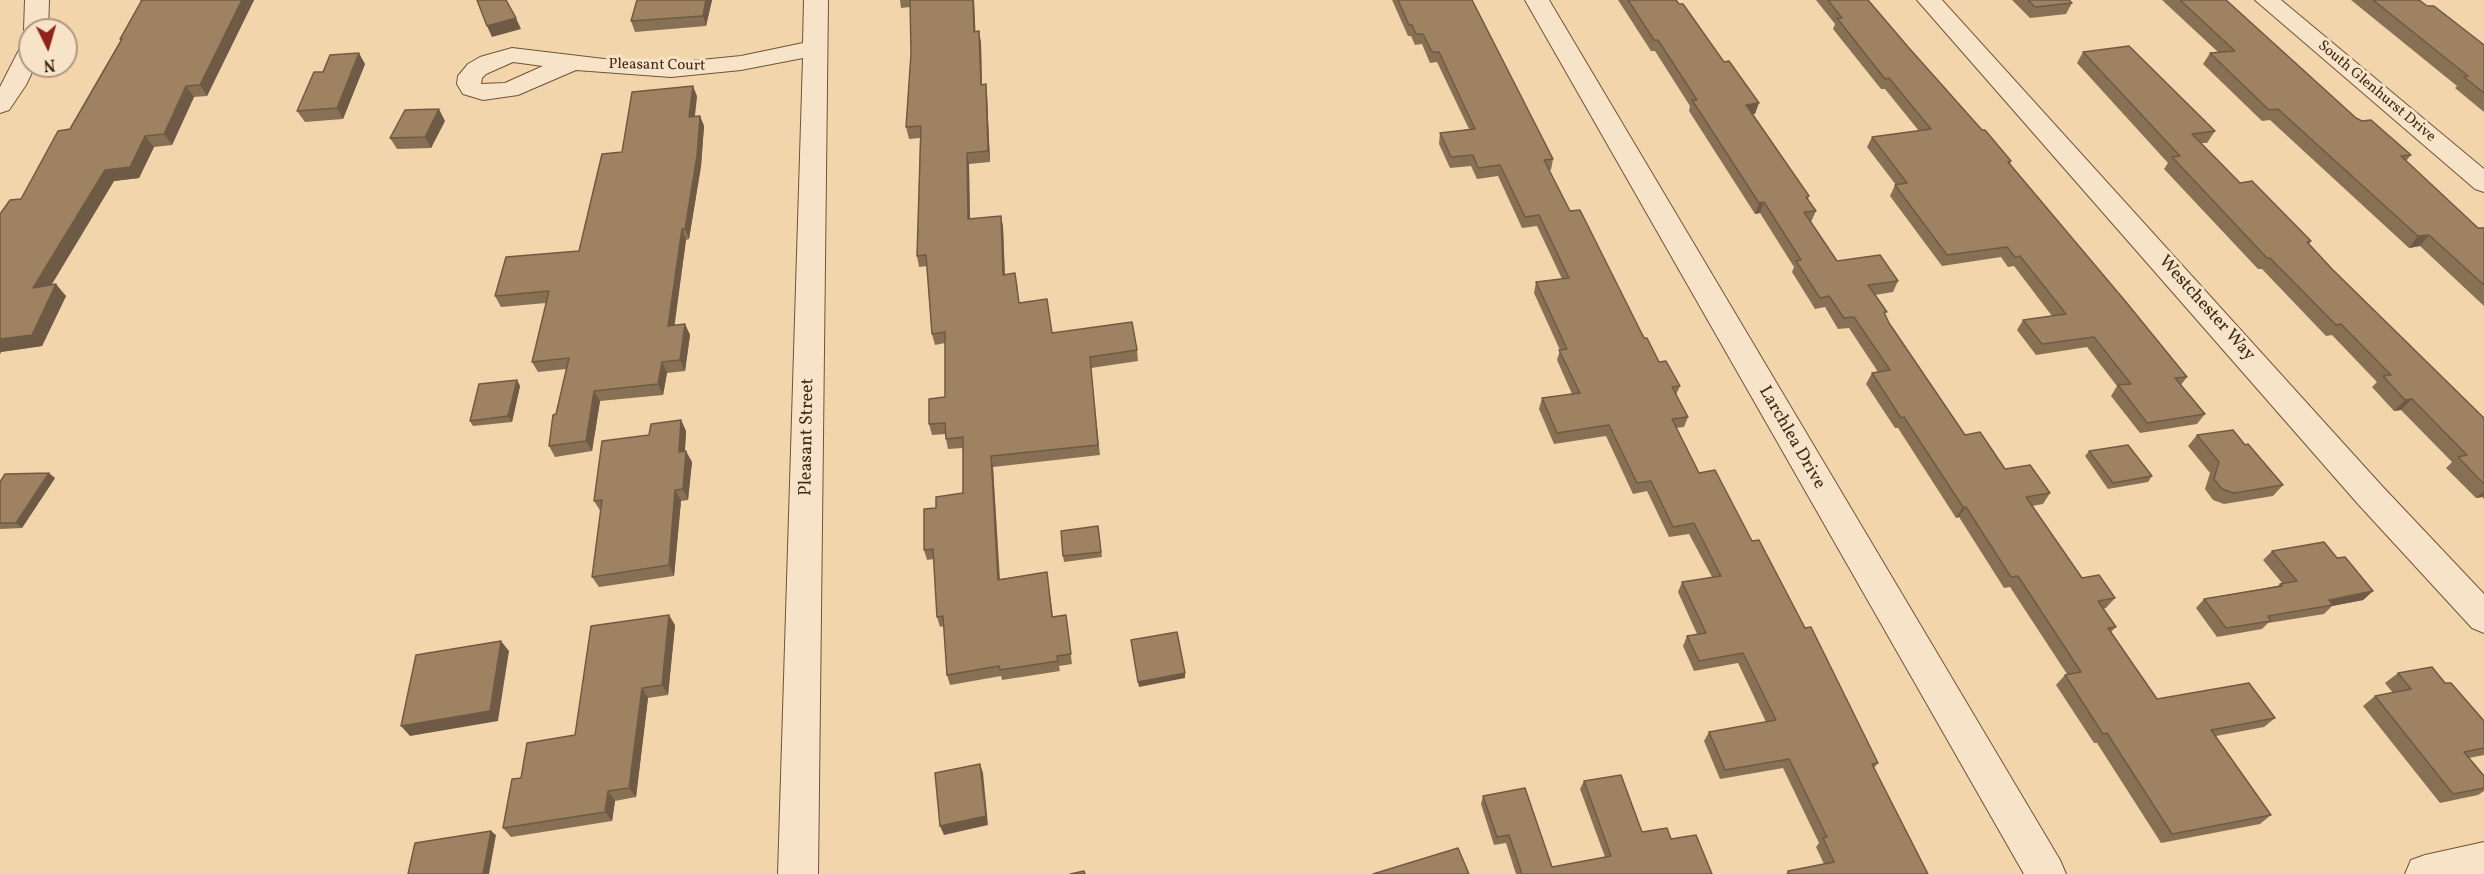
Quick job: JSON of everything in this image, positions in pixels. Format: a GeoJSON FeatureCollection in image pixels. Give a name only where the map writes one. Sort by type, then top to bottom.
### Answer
{"type":"FeatureCollection","features":[{"type":"Feature","properties":{"kind":"street"},"geometry":{"type":"LineString","coordinates":[[37,18],[38,0]]}},
{"type":"Feature","properties":{"kind":"street","name":"Pleasant Street"},"geometry":{"type":"LineString","coordinates":[[798,874],[816,0]]}},
{"type":"Feature","properties":{"kind":"street","name":"Larchlea Drive"},"geometry":{"type":"LineString","coordinates":[[1538,0],[2046,874]]}},
{"type":"Feature","properties":{"kind":"street","name":"Westchester Way"},"geometry":{"type":"LineString","coordinates":[[1929,0],[2370,495],[2484,618]]}},
{"type":"Feature","properties":{"kind":"street","name":"South Glenhurst Drive"},"geometry":{"type":"LineString","coordinates":[[2267,0],[2484,183]]}},
{"type":"Feature","properties":{"kind":"street","name":"Pleasant Court"},"geometry":{"type":"LineString","coordinates":[[571,63],[690,69],[741,63],[814,48]]}},
{"type":"Feature","properties":{"kind":"street"},"geometry":{"type":"LineString","coordinates":[[0,105],[18,76]]}},
{"type":"Feature","properties":{"kind":"street"},"geometry":{"type":"LineString","coordinates":[[2424,874],[2484,861]]}},
{"type":"Feature","properties":{"kind":"building"},"geometry":{"type":"Polygon","coordinates":[[[142,0],[242,0],[200,85],[186,86],[164,134],[145,136],[130,167],[105,170],[33,288],[56,284],[32,335],[0,339],[0,214],[10,200],[21,199],[58,131],[70,129],[142,0]]]}},
{"type":"Feature","properties":{"kind":"building"},"geometry":{"type":"Polygon","coordinates":[[[477,0],[506,0],[516,18],[487,26],[477,0]]]}},
{"type":"Feature","properties":{"kind":"building"},"geometry":{"type":"Polygon","coordinates":[[[637,0],[706,0],[703,16],[631,21],[637,0]]]}},
{"type":"Feature","properties":{"kind":"building"},"geometry":{"type":"Polygon","coordinates":[[[910,0],[973,0],[974,32],[979,31],[981,85],[986,84],[988,151],[967,153],[968,219],[1001,216],[1003,275],[1015,273],[1019,303],[1047,299],[1052,333],[1132,322],[1137,350],[1090,357],[1098,445],[991,456],[998,580],[1047,572],[1052,617],[1066,615],[1071,654],[1057,656],[1058,661],[1000,670],[999,666],[947,675],[943,616],[937,617],[933,549],[924,550],[924,509],[936,508],[936,497],[963,493],[963,437],[946,439],[945,423],[929,424],[929,399],[945,397],[945,332],[932,334],[926,255],[917,256],[921,126],[906,127],[911,54],[910,0]]]}},
{"type":"Feature","properties":{"kind":"building"},"geometry":{"type":"Polygon","coordinates":[[[1398,0],[1472,0],[1553,159],[1544,160],[1570,211],[1580,210],[1644,338],[1647,338],[1659,362],[1666,361],[1680,386],[1672,387],[1688,417],[1672,419],[1699,473],[1715,470],[1752,541],[1759,540],[1805,628],[1811,627],[1878,763],[1872,764],[1928,874],[1789,874],[1788,871],[1834,862],[1823,838],[1827,837],[1789,759],[1725,770],[1709,732],[1776,720],[1743,653],[1699,661],[1687,636],[1706,633],[1682,582],[1721,576],[1694,523],[1673,527],[1651,481],[1637,483],[1609,425],[1557,433],[1542,398],[1580,393],[1559,350],[1567,349],[1536,282],[1569,278],[1539,215],[1525,217],[1500,165],[1478,168],[1473,155],[1451,157],[1440,133],[1475,129],[1439,52],[1432,52],[1423,34],[1416,34],[1412,25],[1409,25],[1398,0]]]}},
{"type":"Feature","properties":{"kind":"building"},"geometry":{"type":"Polygon","coordinates":[[[1628,0],[1676,0],[1679,4],[1683,4],[1724,62],[1729,61],[1759,103],[1746,105],[1809,196],[1806,197],[1816,211],[1804,212],[1837,261],[1880,255],[1898,281],[1868,285],[1887,312],[1884,312],[1889,323],[1965,435],[1980,432],[2005,469],[2030,465],[2050,493],[2026,497],[2082,578],[2099,575],[2115,598],[2098,601],[2116,627],[2108,628],[2157,699],[2249,683],[2275,718],[2211,730],[2271,815],[2172,834],[2107,733],[2103,734],[2065,675],[2081,672],[2018,576],[2011,577],[1966,507],[1963,507],[1872,373],[1890,370],[1854,317],[1844,318],[1829,296],[1820,298],[1796,261],[1801,260],[1764,202],[1759,203],[1692,100],[1697,100],[1658,40],[1654,40],[1628,0]]]}},
{"type":"Feature","properties":{"kind":"building"},"geometry":{"type":"Polygon","coordinates":[[[1828,0],[1868,0],[1982,130],[1985,130],[2011,161],[2008,162],[2126,302],[2187,377],[2175,378],[2205,414],[2147,423],[2118,385],[2131,384],[2094,337],[2042,344],[2023,320],[2066,314],[2020,256],[2015,257],[2007,247],[1947,255],[1895,185],[1907,183],[1872,137],[1931,129],[1889,78],[1885,79],[1837,18],[1842,18],[1828,0]]]}},
{"type":"Feature","properties":{"kind":"building"},"geometry":{"type":"Polygon","coordinates":[[[2028,0],[2069,0],[2072,3],[2035,7],[2028,0]]]}},
{"type":"Feature","properties":{"kind":"building"},"geometry":{"type":"Polygon","coordinates":[[[2180,0],[2226,0],[2356,118],[2362,121],[2371,120],[2411,155],[2401,156],[2478,228],[2484,228],[2484,285],[2429,235],[2418,236],[2278,109],[2269,110],[2210,53],[2235,51],[2180,0]]]}},
{"type":"Feature","properties":{"kind":"building"},"geometry":{"type":"Polygon","coordinates":[[[2373,0],[2419,0],[2427,6],[2434,6],[2484,45],[2484,93],[2464,77],[2468,76],[2373,0]]]}},
{"type":"Feature","properties":{"kind":"building"},"geometry":{"type":"Polygon","coordinates":[[[2129,46],[2215,131],[2192,134],[2240,183],[2252,181],[2311,241],[2307,242],[2332,269],[2484,418],[2484,484],[2458,457],[2467,455],[2412,399],[2405,400],[2383,376],[2391,375],[2341,324],[2336,325],[2270,258],[2267,258],[2172,157],[2180,156],[2083,52],[2129,46]]]}},
{"type":"Feature","properties":{"kind":"building"},"geometry":{"type":"Polygon","coordinates":[[[359,53],[337,108],[297,111],[314,72],[323,72],[330,55],[359,53]]]}},
{"type":"Feature","properties":{"kind":"building"},"geometry":{"type":"Polygon","coordinates":[[[693,86],[689,117],[700,116],[697,156],[685,229],[682,229],[668,326],[685,324],[680,360],[662,362],[658,384],[594,391],[586,441],[549,446],[553,415],[556,414],[569,358],[532,362],[549,291],[495,296],[506,257],[579,251],[602,154],[622,152],[632,92],[693,86]]]}},
{"type":"Feature","properties":{"kind":"building"},"geometry":{"type":"Polygon","coordinates":[[[439,109],[425,137],[390,138],[405,110],[439,109]]]}},
{"type":"Feature","properties":{"kind":"building"},"geometry":{"type":"Polygon","coordinates":[[[517,380],[508,416],[470,421],[479,384],[517,380]]]}},
{"type":"Feature","properties":{"kind":"building"},"geometry":{"type":"Polygon","coordinates":[[[681,420],[679,452],[686,451],[683,489],[675,490],[669,565],[592,577],[602,500],[594,501],[602,441],[649,435],[651,424],[681,420]]]}},
{"type":"Feature","properties":{"kind":"building"},"geometry":{"type":"Polygon","coordinates":[[[2233,430],[2283,485],[2234,493],[2222,489],[2214,479],[2219,462],[2197,435],[2233,430]]]}},
{"type":"Feature","properties":{"kind":"building"},"geometry":{"type":"Polygon","coordinates":[[[2128,445],[2152,476],[2113,483],[2089,451],[2128,445]]]}},
{"type":"Feature","properties":{"kind":"building"},"geometry":{"type":"Polygon","coordinates":[[[49,473],[16,523],[0,523],[0,482],[5,474],[49,473]]]}},
{"type":"Feature","properties":{"kind":"building"},"geometry":{"type":"Polygon","coordinates":[[[1098,526],[1101,552],[1063,556],[1061,531],[1098,526]]]}},
{"type":"Feature","properties":{"kind":"building"},"geometry":{"type":"Polygon","coordinates":[[[2324,542],[2337,558],[2345,557],[2373,591],[2329,600],[2333,605],[2268,616],[2271,621],[2226,628],[2204,599],[2282,586],[2280,584],[2297,581],[2272,551],[2324,542]]]}},
{"type":"Feature","properties":{"kind":"building"},"geometry":{"type":"Polygon","coordinates":[[[669,615],[662,685],[642,688],[629,788],[608,791],[605,812],[503,828],[512,779],[521,778],[527,743],[575,735],[591,626],[669,615]]]}},
{"type":"Feature","properties":{"kind":"building"},"geometry":{"type":"Polygon","coordinates":[[[1177,632],[1185,673],[1138,682],[1131,640],[1177,632]]]}},
{"type":"Feature","properties":{"kind":"building"},"geometry":{"type":"Polygon","coordinates":[[[501,641],[490,711],[401,726],[416,655],[501,641]]]}},
{"type":"Feature","properties":{"kind":"building"},"geometry":{"type":"Polygon","coordinates":[[[2432,667],[2445,683],[2451,683],[2484,721],[2484,748],[2464,752],[2484,776],[2484,788],[2453,794],[2375,696],[2411,689],[2398,673],[2432,667]]]}},
{"type":"Feature","properties":{"kind":"building"},"geometry":{"type":"Polygon","coordinates":[[[980,764],[986,816],[940,826],[935,773],[980,764]]]}},
{"type":"Feature","properties":{"kind":"building"},"geometry":{"type":"Polygon","coordinates":[[[1621,775],[1642,832],[1667,828],[1671,839],[1696,835],[1712,874],[1522,874],[1509,835],[1497,837],[1483,796],[1525,788],[1552,867],[1611,856],[1584,781],[1621,775]]]}},
{"type":"Feature","properties":{"kind":"building"},"geometry":{"type":"Polygon","coordinates":[[[491,831],[483,874],[408,874],[415,843],[491,831]]]}},
{"type":"Feature","properties":{"kind":"building"},"geometry":{"type":"Polygon","coordinates":[[[1458,848],[1469,874],[1373,874],[1458,848]]]}}]}
